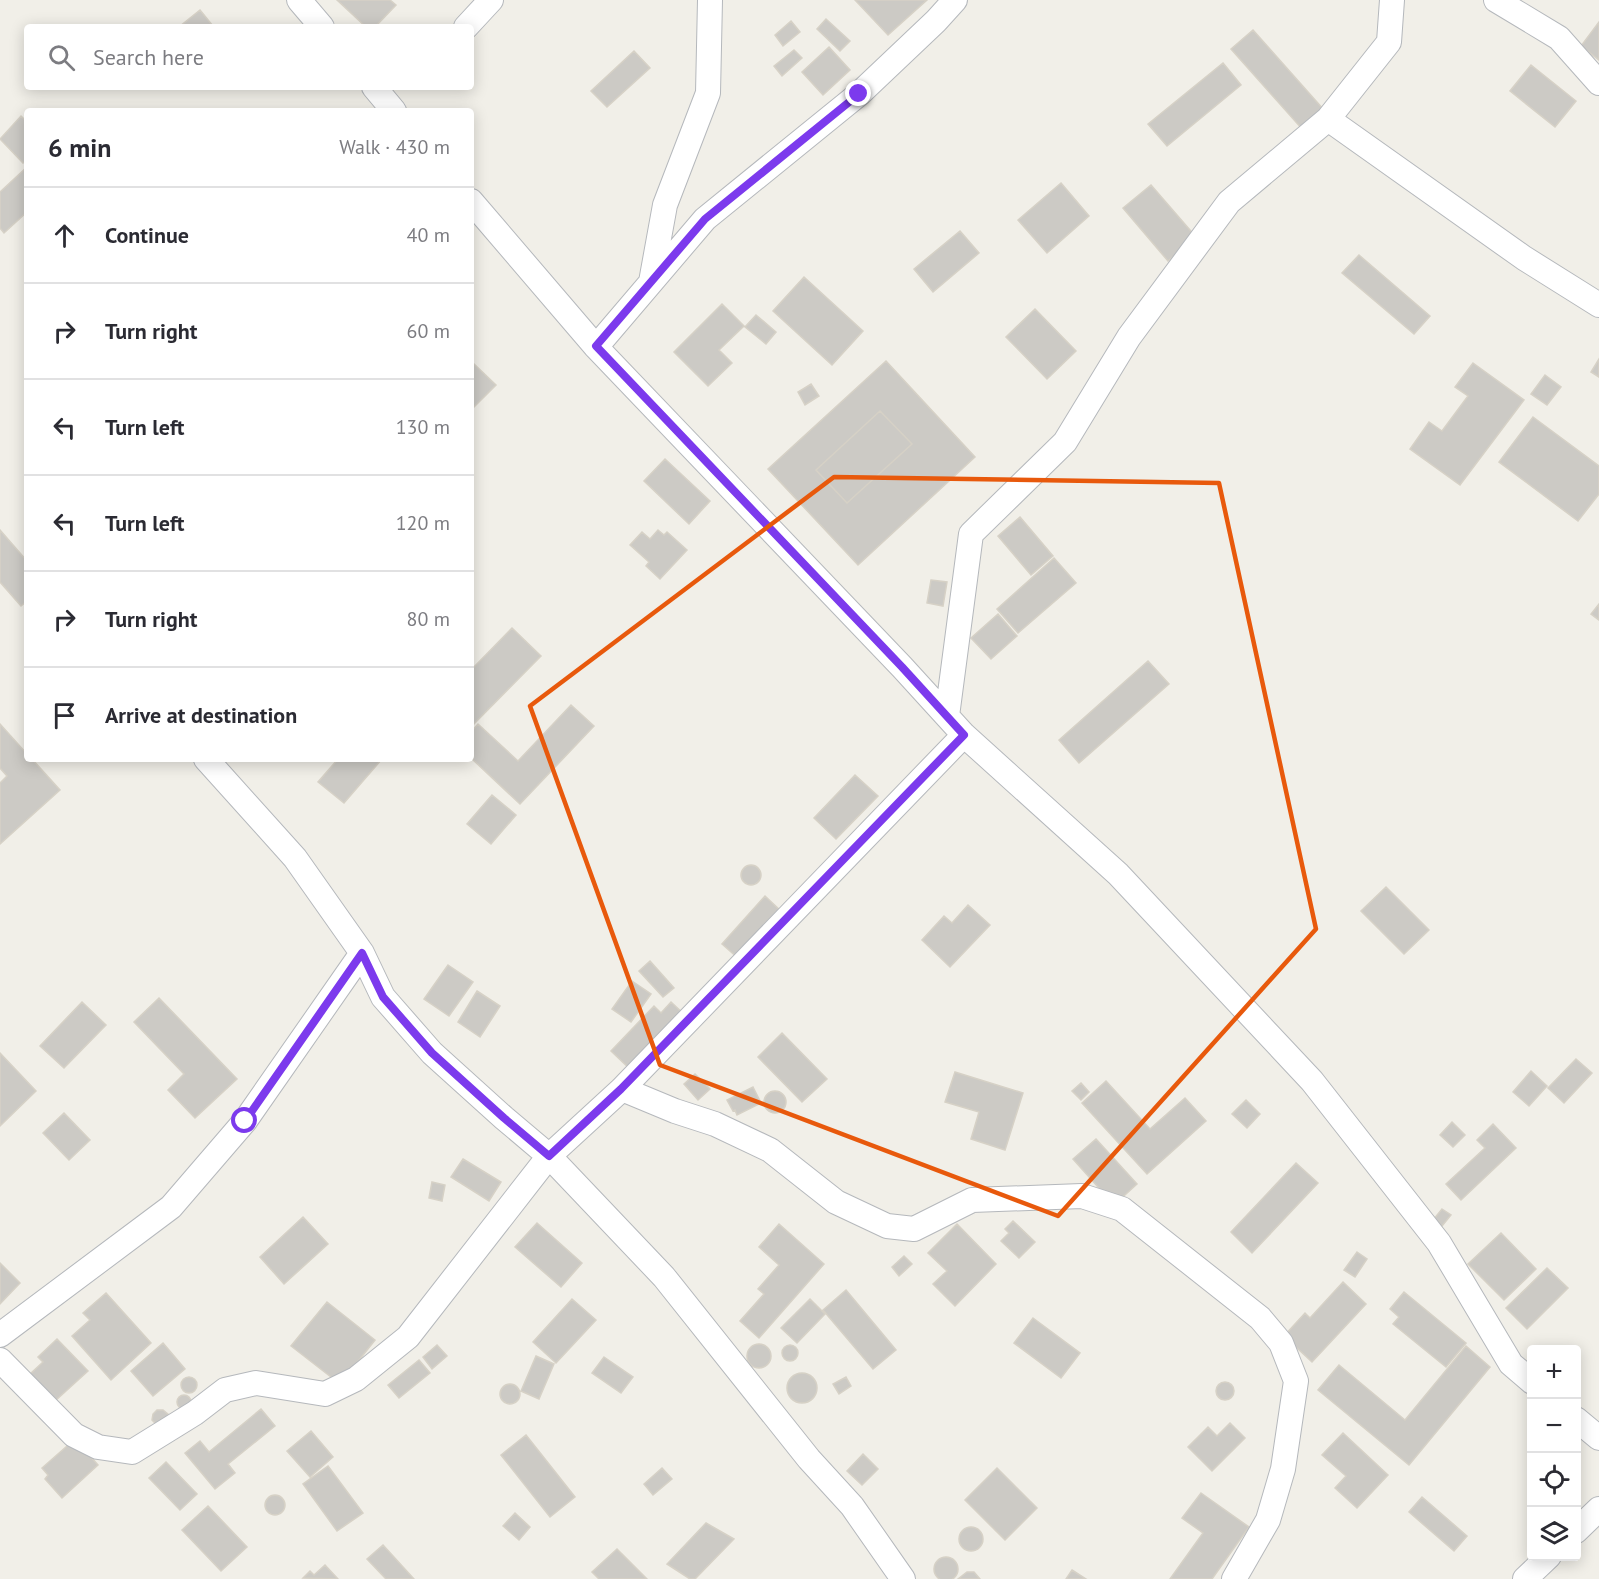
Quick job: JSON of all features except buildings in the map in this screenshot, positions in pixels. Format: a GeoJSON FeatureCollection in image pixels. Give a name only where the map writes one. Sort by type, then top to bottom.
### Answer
{"type":"FeatureCollection","features":[{"type":"Feature","properties":{"kind":"street"},"geometry":{"type":"LineString","coordinates":[[299,0],[319,24]]}},
{"type":"Feature","properties":{"kind":"street"},"geometry":{"type":"LineString","coordinates":[[469,24],[491,0]]}},
{"type":"Feature","properties":{"kind":"street"},"geometry":{"type":"LineString","coordinates":[[650,283],[665,205],[708,93],[710,0]]}},
{"type":"Feature","properties":{"kind":"street"},"geometry":{"type":"LineString","coordinates":[[596,346],[705,219],[859,94],[955,0]]}},
{"type":"Feature","properties":{"kind":"street"},"geometry":{"type":"LineString","coordinates":[[946,717],[971,534],[1065,442],[1129,337],[1229,202],[1328,118],[1389,42],[1392,0]]}},
{"type":"Feature","properties":{"kind":"street"},"geometry":{"type":"LineString","coordinates":[[1496,0],[1559,38],[1599,83]]}},
{"type":"Feature","properties":{"kind":"street"},"geometry":{"type":"LineString","coordinates":[[376,90],[392,108]]}},
{"type":"Feature","properties":{"kind":"street"},"geometry":{"type":"LineString","coordinates":[[1328,118],[1524,258],[1599,305]]}},
{"type":"Feature","properties":{"kind":"street"},"geometry":{"type":"LineString","coordinates":[[474,204],[596,346],[902,667],[946,717],[1118,874],[1312,1081],[1439,1243],[1511,1364],[1527,1378]]}},
{"type":"Feature","properties":{"kind":"street"},"geometry":{"type":"LineString","coordinates":[[0,1360],[74,1435],[98,1447],[132,1452],[195,1413],[225,1390],[256,1383],[325,1394],[356,1379],[408,1337],[549,1156],[621,1089],[964,735]]}},
{"type":"Feature","properties":{"kind":"street"},"geometry":{"type":"LineString","coordinates":[[209,762],[296,858],[362,953],[383,997],[432,1053],[549,1156],[664,1277],[809,1459],[852,1506],[903,1579]]}},
{"type":"Feature","properties":{"kind":"street"},"geometry":{"type":"LineString","coordinates":[[0,1335],[171,1207],[245,1121],[362,953]]}},
{"type":"Feature","properties":{"kind":"street"},"geometry":{"type":"LineString","coordinates":[[621,1089],[715,1124],[770,1150],[836,1202],[887,1226],[914,1229],[972,1200],[1082,1196],[1122,1209],[1260,1318],[1281,1343],[1296,1381],[1283,1469],[1268,1520],[1234,1579]]}},
{"type":"Feature","properties":{"kind":"street"},"geometry":{"type":"LineString","coordinates":[[1581,1423],[1599,1438]]}},
{"type":"Feature","properties":{"kind":"street"},"geometry":{"type":"LineString","coordinates":[[1581,1526],[1599,1509]]}},
{"type":"Feature","properties":{"kind":"street"},"geometry":{"type":"LineString","coordinates":[[1525,1579],[1545,1561]]}},
{"type":"Feature","properties":{"kind":"highlighted area"},"geometry":{"type":"Polygon","coordinates":[[[834,477],[1219,483],[1316,929],[1058,1216],[660,1065],[530,706],[834,477]]]}},
{"type":"Feature","properties":{"kind":"route"},"geometry":{"type":"LineString","coordinates":[[245,1121],[362,953],[383,997],[432,1053],[549,1156],[621,1089],[964,735],[596,346],[705,219],[859,94]]}}]}
